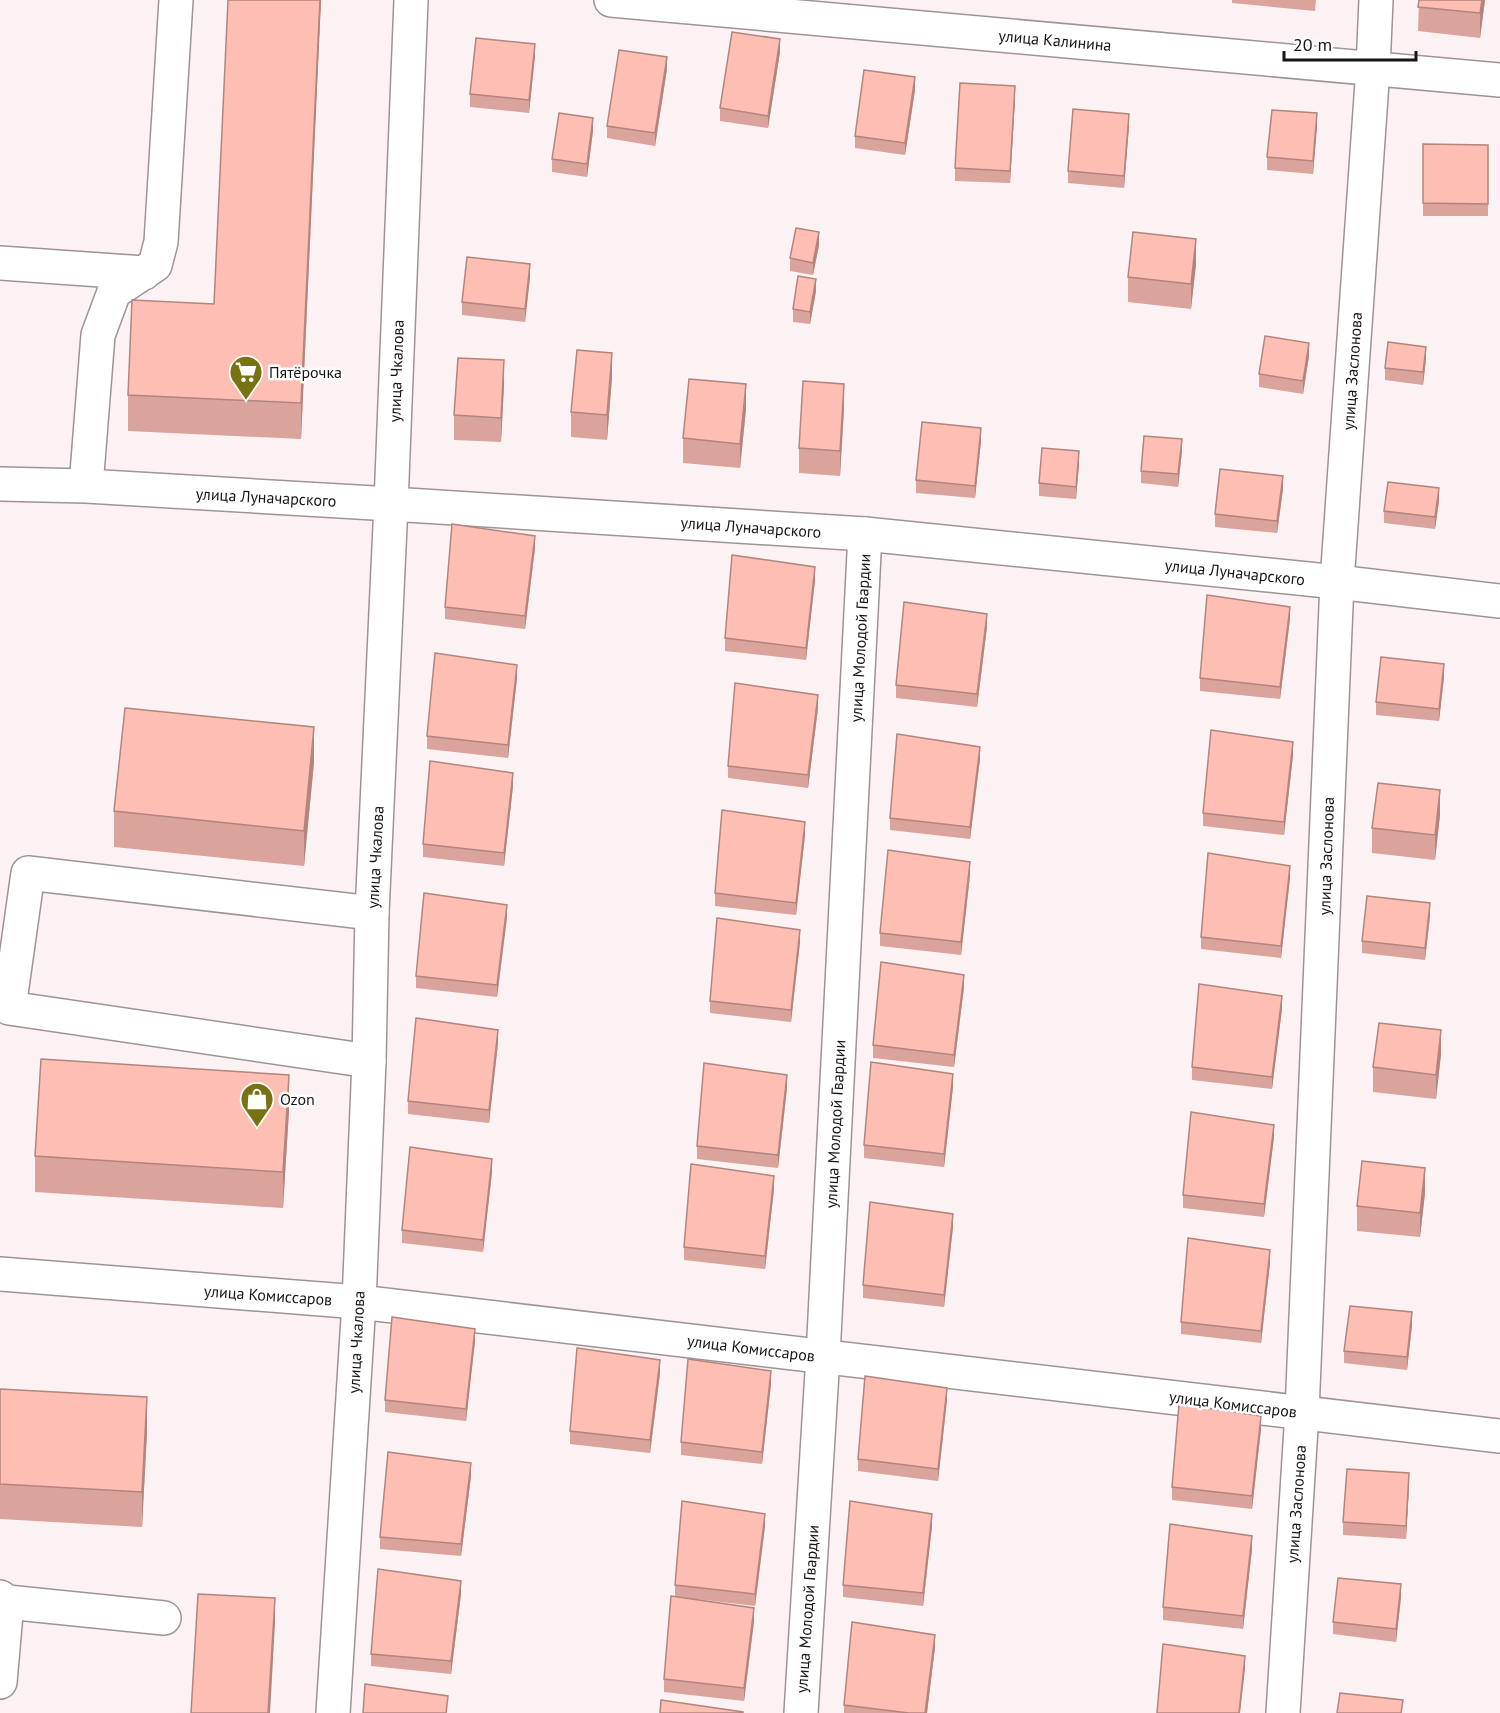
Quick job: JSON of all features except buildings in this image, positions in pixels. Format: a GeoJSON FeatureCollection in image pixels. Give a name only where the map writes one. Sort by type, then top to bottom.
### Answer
{"type":"FeatureCollection","features":[{"type":"Feature","properties":{"kind":"street"},"geometry":{"type":"LineString","coordinates":[[86,486],[98,335],[114,292],[155,265],[161,242],[176,0]]}},
{"type":"Feature","properties":{"kind":"street","name":"улица Чкалова"},"geometry":{"type":"LineString","coordinates":[[333,1713],[359,1302],[369,1061],[372,914],[411,0]]}},
{"type":"Feature","properties":{"kind":"street","name":"улица Калинина"},"geometry":{"type":"LineString","coordinates":[[611,0],[1500,80]]}},
{"type":"Feature","properties":{"kind":"street","name":"улица Заслонова"},"geometry":{"type":"LineString","coordinates":[[1283,1713],[1302,1412],[1337,582],[1376,0]]}},
{"type":"Feature","properties":{"kind":"street"},"geometry":{"type":"LineString","coordinates":[[0,263],[144,273]]}},
{"type":"Feature","properties":{"kind":"street","name":"улица Луначарского"},"geometry":{"type":"LineString","coordinates":[[0,484],[86,486],[865,534],[1500,601]]}},
{"type":"Feature","properties":{"kind":"street","name":"улица Молодой Гвардии"},"geometry":{"type":"LineString","coordinates":[[801,1713],[823,1356],[865,534]]}},
{"type":"Feature","properties":{"kind":"street"},"geometry":{"type":"LineString","coordinates":[[369,1061],[9,1008],[28,873],[372,914]]}},
{"type":"Feature","properties":{"kind":"street","name":"улица Комиссаров"},"geometry":{"type":"LineString","coordinates":[[0,1274],[359,1302],[1500,1436]]}},
{"type":"Feature","properties":{"kind":"street"},"geometry":{"type":"LineString","coordinates":[[0,1682],[4,1600],[164,1618]]}},
{"type":"Feature","properties":{"kind":"place","name":"Пятёрочка"},"geometry":{"type":"Point","coordinates":[246,401]}},
{"type":"Feature","properties":{"kind":"place","name":"Ozon"},"geometry":{"type":"Point","coordinates":[257,1128]}}]}
